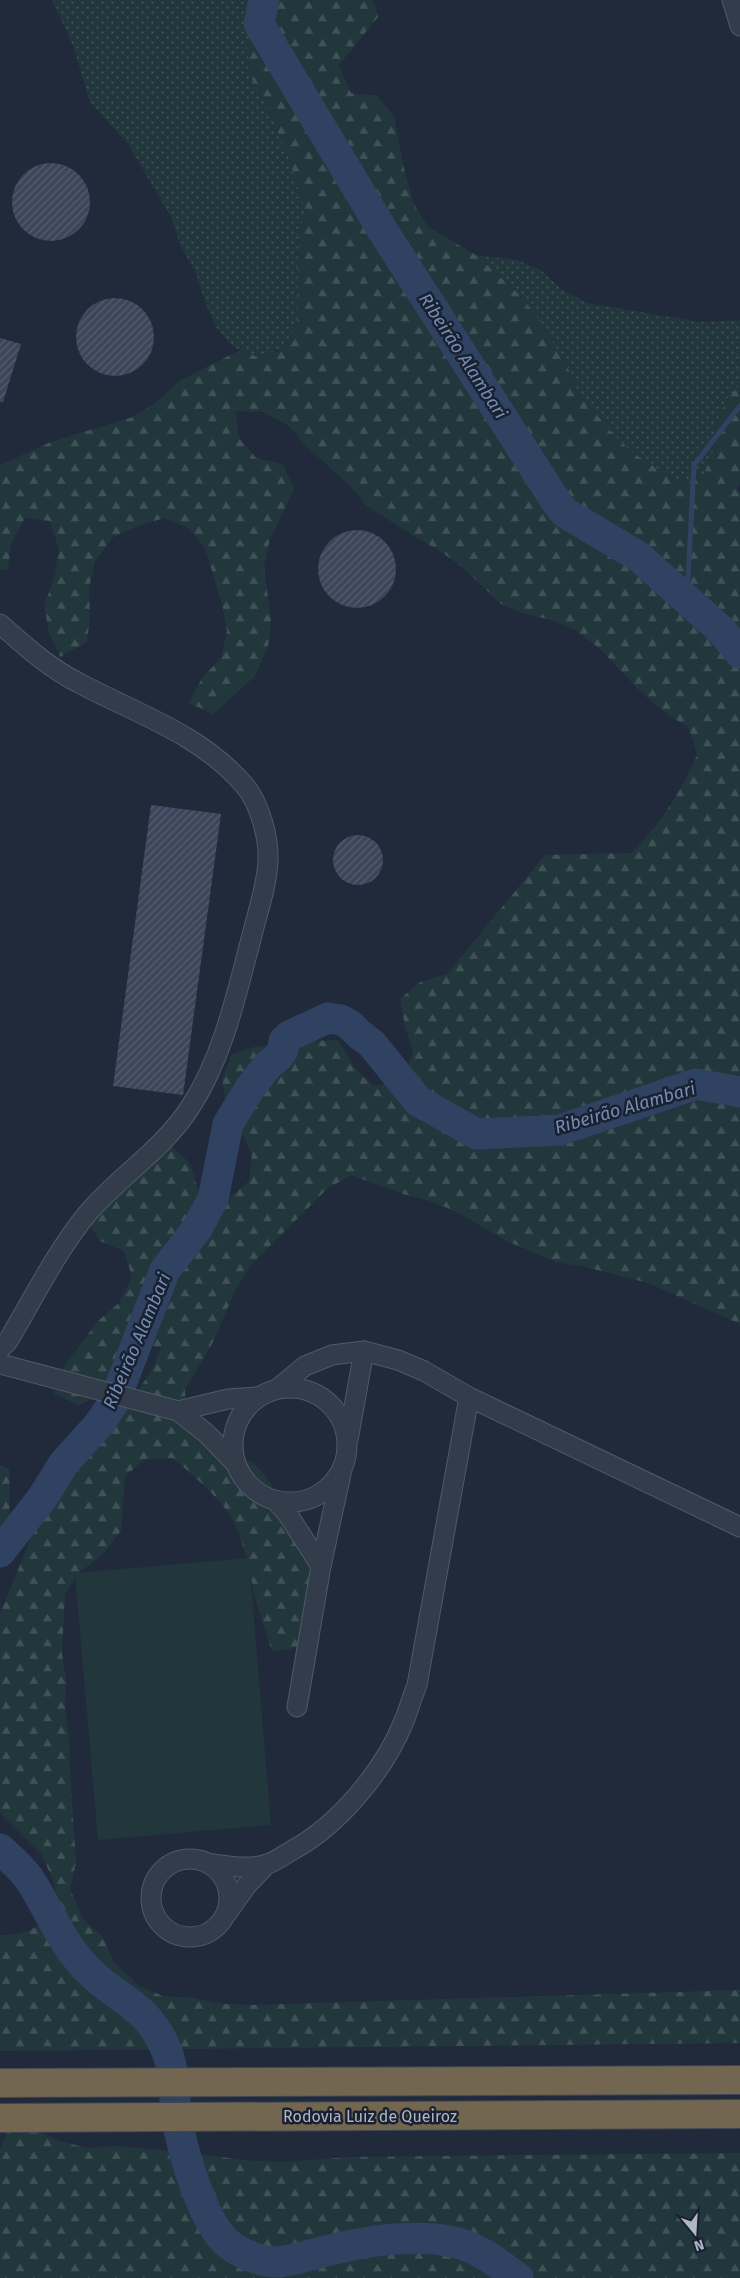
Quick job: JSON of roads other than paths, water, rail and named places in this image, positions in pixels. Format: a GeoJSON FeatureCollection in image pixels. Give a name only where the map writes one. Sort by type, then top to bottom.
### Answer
{"type":"FeatureCollection","features":[{"type":"Feature","properties":{"kind":"highway"},"geometry":{"type":"LineString","coordinates":[[0,2083],[740,2080]]}},
{"type":"Feature","properties":{"kind":"highway","name":"Rodovia Luiz de Queiroz"},"geometry":{"type":"LineString","coordinates":[[3,2119],[132,2116],[740,2114]]}},
{"type":"Feature","properties":{"kind":"street"},"geometry":{"type":"LineString","coordinates":[[732,0],[740,26]]}},
{"type":"Feature","properties":{"kind":"street"},"geometry":{"type":"LineString","coordinates":[[0,624],[41,659],[77,683],[184,734],[216,756],[247,788],[265,827],[268,861],[259,907],[221,1045],[209,1077],[190,1109],[170,1134],[88,1213],[64,1246],[4,1345],[2,1368],[75,1383],[171,1409],[206,1433],[236,1463]]}},
{"type":"Feature","properties":{"kind":"street"},"geometry":{"type":"LineString","coordinates":[[277,1390],[305,1366],[332,1355],[364,1351],[398,1360],[424,1371],[469,1397],[740,1527]]}},
{"type":"Feature","properties":{"kind":"street"},"geometry":{"type":"LineString","coordinates":[[297,1706],[321,1566],[347,1446],[364,1351]]}},
{"type":"Feature","properties":{"kind":"street"},"geometry":{"type":"LineString","coordinates":[[171,1409],[228,1399],[258,1397],[277,1390],[298,1388],[317,1395],[334,1408],[344,1426],[347,1446]]}},
{"type":"Feature","properties":{"kind":"street"},"geometry":{"type":"LineString","coordinates":[[258,1397],[245,1410],[236,1426],[233,1445],[236,1463],[244,1480],[258,1493],[276,1500],[291,1502],[307,1499],[322,1492],[334,1482],[342,1468]]}},
{"type":"Feature","properties":{"kind":"street"},"geometry":{"type":"LineString","coordinates":[[267,1864],[239,1867],[207,1863],[195,1859],[182,1860],[169,1865],[159,1874],[153,1886],[150,1898],[153,1912],[159,1923],[169,1932],[182,1937],[195,1937],[207,1934],[217,1926],[247,1886],[267,1864],[322,1832],[343,1812],[385,1756],[404,1722],[417,1685],[469,1397]]}},
{"type":"Feature","properties":{"kind":"street"},"geometry":{"type":"LineString","coordinates":[[276,1500],[288,1513],[321,1566]]}},
{"type":"Feature","properties":{"kind":"street"},"geometry":{"type":"LineString","coordinates":[[207,1863],[217,1870],[227,1886],[229,1904],[225,1916]]}},
{"type":"Feature","properties":{"kind":"waterway","name":"Ribeirão Alambari"},"geometry":{"type":"LineString","coordinates":[[264,0],[259,24],[383,231],[555,500],[564,512],[639,557],[721,630],[740,653]]}},
{"type":"Feature","properties":{"kind":"waterway"},"geometry":{"type":"LineString","coordinates":[[687,599],[694,465],[740,406]]}},
{"type":"Feature","properties":{"kind":"waterway","name":"Ribeirão Alambari"},"geometry":{"type":"LineString","coordinates":[[0,1552],[43,1497],[64,1463],[100,1423],[115,1400],[165,1270],[196,1230],[213,1199],[228,1124],[250,1088],[283,1050],[284,1041],[289,1036],[328,1018],[341,1020],[350,1025],[372,1044],[418,1101],[477,1134],[560,1130],[696,1084],[740,1092]]}},
{"type":"Feature","properties":{"kind":"waterway","name":"Ribeirão Alambari"},"geometry":{"type":"LineString","coordinates":[[0,1849],[29,1878],[66,1942],[82,1964],[103,1983],[133,2005],[158,2033],[170,2062],[176,2112],[187,2162],[208,2216],[226,2242],[250,2256],[277,2262],[373,2241],[406,2238],[438,2239],[472,2248],[518,2278]]}}]}
